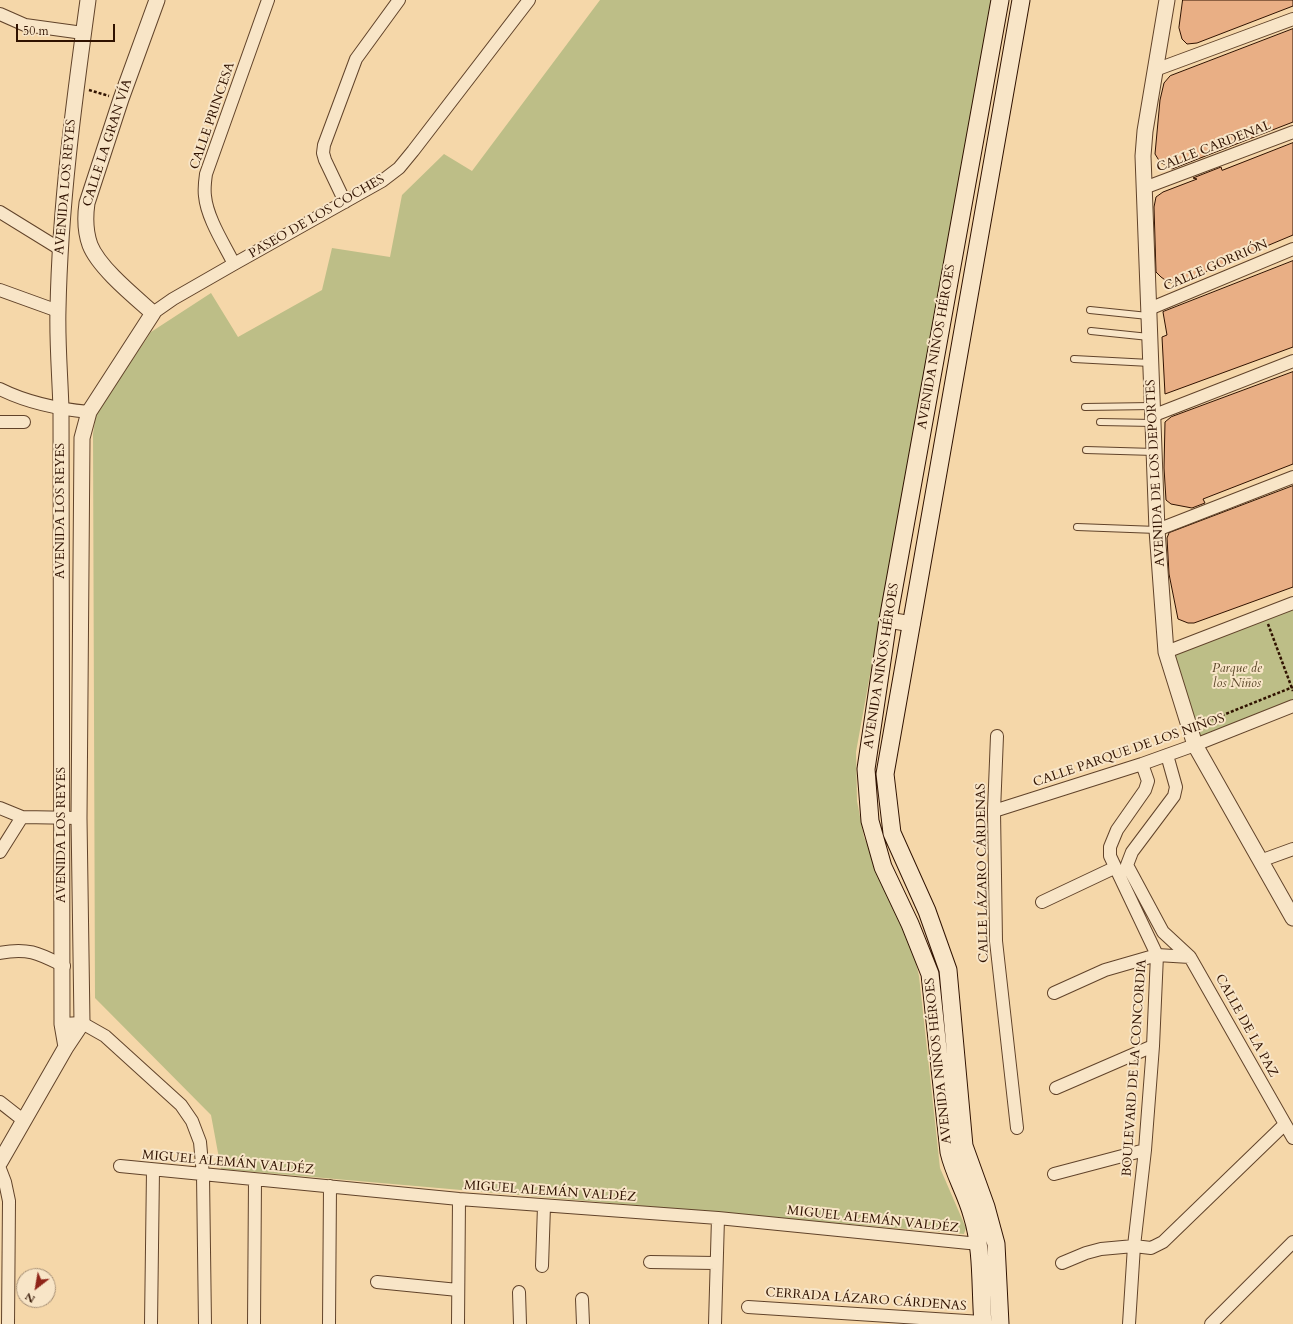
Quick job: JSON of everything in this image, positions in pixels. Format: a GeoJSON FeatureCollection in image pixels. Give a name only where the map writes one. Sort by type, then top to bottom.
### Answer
{"type":"FeatureCollection","features":[{"type":"Feature","properties":{"kind":"main road","name":"AVENIDA NIÑOS HÉROES"},"geometry":{"type":"LineString","coordinates":[[982,1323],[978,1244],[972,1214],[952,1168],[949,1152],[930,974],[910,924],[884,867],[870,821],[866,769],[888,620],[1000,0]]}},
{"type":"Feature","properties":{"kind":"main road","name":"AVENIDA NIÑOS HÉROES"},"geometry":{"type":"LineString","coordinates":[[1000,1324],[996,1244],[986,1207],[964,1146],[948,970],[927,911],[892,833],[885,774],[1021,0]]}},
{"type":"Feature","properties":{"kind":"street","name":"AVENIDA LOS REYES"},"geometry":{"type":"LineString","coordinates":[[66,1047],[62,1024],[64,966],[62,818],[61,409],[58,310],[60,249],[75,86],[88,0]]}},
{"type":"Feature","properties":{"kind":"street","name":"CALLE LA GRAN VÍA"},"geometry":{"type":"LineString","coordinates":[[153,313],[112,275],[100,261],[91,247],[85,218],[87,203],[121,99],[157,0]]}},
{"type":"Feature","properties":{"kind":"street","name":"CALLE PRINCESA"},"geometry":{"type":"LineString","coordinates":[[234,264],[213,222],[205,197],[204,186],[206,174],[268,0]]}},
{"type":"Feature","properties":{"kind":"street"},"geometry":{"type":"LineString","coordinates":[[345,202],[325,160],[323,153],[324,145],[356,58],[399,0]]}},
{"type":"Feature","properties":{"kind":"street","name":"PASEO DE LOS COCHES"},"geometry":{"type":"LineString","coordinates":[[88,412],[153,313],[173,299],[382,181],[399,168],[475,73],[529,0]]}},
{"type":"Feature","properties":{"kind":"street","name":"AVENIDA DE LOS DEPORTES"},"geometry":{"type":"LineString","coordinates":[[1167,0],[1145,131],[1144,188],[1157,530],[1166,652],[1195,745],[1293,918]]}},
{"type":"Feature","properties":{"kind":"street"},"geometry":{"type":"LineString","coordinates":[[0,14],[25,25],[84,33]]}},
{"type":"Feature","properties":{"kind":"street"},"geometry":{"type":"LineString","coordinates":[[1155,70],[1293,19]]}},
{"type":"Feature","properties":{"kind":"street","name":"CALLE CARDENAL"},"geometry":{"type":"LineString","coordinates":[[1144,188],[1293,132]]}},
{"type":"Feature","properties":{"kind":"street"},"geometry":{"type":"LineString","coordinates":[[0,212],[60,249]]}},
{"type":"Feature","properties":{"kind":"street","name":"CALLE GORRIÓN"},"geometry":{"type":"LineString","coordinates":[[1149,313],[1293,249]]}},
{"type":"Feature","properties":{"kind":"street"},"geometry":{"type":"LineString","coordinates":[[0,290],[58,310]]}},
{"type":"Feature","properties":{"kind":"street"},"geometry":{"type":"LineString","coordinates":[[1152,415],[1293,361]]}},
{"type":"Feature","properties":{"kind":"street"},"geometry":{"type":"LineString","coordinates":[[0,389],[16,396],[61,409],[88,412]]}},
{"type":"Feature","properties":{"kind":"street","name":"AVENIDA LOS REYES"},"geometry":{"type":"LineString","coordinates":[[82,1023],[79,818],[82,438],[88,412]]}},
{"type":"Feature","properties":{"kind":"street"},"geometry":{"type":"LineString","coordinates":[[0,422],[24,422]]}},
{"type":"Feature","properties":{"kind":"street"},"geometry":{"type":"LineString","coordinates":[[1157,530],[1293,477]]}},
{"type":"Feature","properties":{"kind":"street"},"geometry":{"type":"LineString","coordinates":[[1166,652],[1293,603]]}},
{"type":"Feature","properties":{"kind":"street"},"geometry":{"type":"LineString","coordinates":[[888,620],[912,624]]}},
{"type":"Feature","properties":{"kind":"street","name":"CALLE PARQUE DE LOS NIÑOS"},"geometry":{"type":"LineString","coordinates":[[994,811],[1142,764],[1195,745],[1293,706]]}},
{"type":"Feature","properties":{"kind":"street","name":"CALLE LÁZARO CÁRDENAS"},"geometry":{"type":"LineString","coordinates":[[997,736],[994,811],[996,941],[1017,1128]]}},
{"type":"Feature","properties":{"kind":"street"},"geometry":{"type":"LineString","coordinates":[[1167,755],[1176,787],[1174,796],[1132,852],[1127,865],[1163,932],[1190,957]]}},
{"type":"Feature","properties":{"kind":"street","name":"BOULEVARD DE LA CONCORDIA"},"geometry":{"type":"LineString","coordinates":[[1129,1324],[1134,1246],[1145,1150],[1153,1046],[1157,955],[1114,868],[1110,856],[1110,847],[1117,830],[1145,790],[1148,781],[1142,764]]}},
{"type":"Feature","properties":{"kind":"street"},"geometry":{"type":"LineString","coordinates":[[0,808],[22,817],[79,818]]}},
{"type":"Feature","properties":{"kind":"street"},"geometry":{"type":"LineString","coordinates":[[0,852],[22,817]]}},
{"type":"Feature","properties":{"kind":"street"},"geometry":{"type":"LineString","coordinates":[[1260,861],[1293,849]]}},
{"type":"Feature","properties":{"kind":"street"},"geometry":{"type":"LineString","coordinates":[[1042,902],[1114,868]]}},
{"type":"Feature","properties":{"kind":"street"},"geometry":{"type":"LineString","coordinates":[[0,953],[14,950],[27,950],[41,954],[64,966]]}},
{"type":"Feature","properties":{"kind":"street"},"geometry":{"type":"LineString","coordinates":[[1054,993],[1104,970],[1157,955],[1190,957]]}},
{"type":"Feature","properties":{"kind":"street","name":"CALLE DE LA PAZ"},"geometry":{"type":"LineString","coordinates":[[1190,957],[1293,1138]]}},
{"type":"Feature","properties":{"kind":"street"},"geometry":{"type":"LineString","coordinates":[[0,1162],[66,1047],[82,1023]]}},
{"type":"Feature","properties":{"kind":"street"},"geometry":{"type":"LineString","coordinates":[[62,1024],[82,1023],[105,1036],[122,1049],[181,1105],[192,1121],[200,1142],[203,1175],[205,1324]]}},
{"type":"Feature","properties":{"kind":"street"},"geometry":{"type":"LineString","coordinates":[[1056,1088],[1153,1046]]}},
{"type":"Feature","properties":{"kind":"street"},"geometry":{"type":"LineString","coordinates":[[0,1102],[23,1120]]}},
{"type":"Feature","properties":{"kind":"street"},"geometry":{"type":"LineString","coordinates":[[1062,1263],[1086,1252],[1134,1246],[1151,1248],[1163,1242],[1285,1124]]}},
{"type":"Feature","properties":{"kind":"street"},"geometry":{"type":"LineString","coordinates":[[1054,1174],[1145,1150]]}},
{"type":"Feature","properties":{"kind":"street","name":"MIGUEL ALEMÁN VALDÉZ"},"geometry":{"type":"LineString","coordinates":[[120,1166],[459,1199],[718,1218],[978,1244]]}},
{"type":"Feature","properties":{"kind":"street"},"geometry":{"type":"LineString","coordinates":[[0,1169],[5,1182],[9,1201],[8,1324]]}},
{"type":"Feature","properties":{"kind":"street"},"geometry":{"type":"LineString","coordinates":[[151,1324],[153,1170]]}},
{"type":"Feature","properties":{"kind":"street"},"geometry":{"type":"LineString","coordinates":[[254,1324],[255,1180]]}},
{"type":"Feature","properties":{"kind":"street"},"geometry":{"type":"LineString","coordinates":[[329,1324],[330,1186]]}},
{"type":"Feature","properties":{"kind":"street"},"geometry":{"type":"LineString","coordinates":[[458,1324],[459,1199]]}},
{"type":"Feature","properties":{"kind":"street"},"geometry":{"type":"LineString","coordinates":[[542,1266],[544,1206]]}},
{"type":"Feature","properties":{"kind":"street"},"geometry":{"type":"LineString","coordinates":[[715,1324],[718,1218]]}},
{"type":"Feature","properties":{"kind":"street"},"geometry":{"type":"LineString","coordinates":[[1211,1324],[1293,1242]]}},
{"type":"Feature","properties":{"kind":"street"},"geometry":{"type":"LineString","coordinates":[[650,1262],[716,1264]]}},
{"type":"Feature","properties":{"kind":"street"},"geometry":{"type":"LineString","coordinates":[[377,1282],[458,1290]]}},
{"type":"Feature","properties":{"kind":"street"},"geometry":{"type":"LineString","coordinates":[[519,1292],[520,1324]]}},
{"type":"Feature","properties":{"kind":"street"},"geometry":{"type":"LineString","coordinates":[[582,1299],[583,1324]]}},
{"type":"Feature","properties":{"kind":"street","name":"CERRADA LÁZARO CÁRDENAS"},"geometry":{"type":"LineString","coordinates":[[748,1307],[982,1323]]}},
{"type":"Feature","properties":{"kind":"lane"},"geometry":{"type":"LineString","coordinates":[[1090,310],[1149,313]]}},
{"type":"Feature","properties":{"kind":"lane"},"geometry":{"type":"LineString","coordinates":[[1091,331],[1150,337]]}},
{"type":"Feature","properties":{"kind":"lane"},"geometry":{"type":"LineString","coordinates":[[1074,359],[1151,363]]}},
{"type":"Feature","properties":{"kind":"lane"},"geometry":{"type":"LineString","coordinates":[[1085,407],[1152,415]]}},
{"type":"Feature","properties":{"kind":"lane"},"geometry":{"type":"LineString","coordinates":[[1100,422],[1152,415]]}},
{"type":"Feature","properties":{"kind":"lane"},"geometry":{"type":"LineString","coordinates":[[1086,450],[1154,452]]}},
{"type":"Feature","properties":{"kind":"lane"},"geometry":{"type":"LineString","coordinates":[[1077,527],[1157,530]]}},
{"type":"Feature","properties":{"kind":"path"},"geometry":{"type":"LineString","coordinates":[[75,86],[121,99]]}},
{"type":"Feature","properties":{"kind":"path"},"geometry":{"type":"LineString","coordinates":[[1264,614],[1293,691]]}},
{"type":"Feature","properties":{"kind":"path"},"geometry":{"type":"LineString","coordinates":[[1190,729],[1292,687]]}},
{"type":"Feature","properties":{"kind":"green space"},"geometry":{"type":"Polygon","coordinates":[[[600,0],[992,0],[856,752],[857,801],[864,837],[913,951],[919,976],[940,1168],[966,1228],[964,1234],[221,1169],[211,1115],[95,998],[93,434],[96,414],[151,332],[211,293],[238,337],[322,290],[332,248],[390,257],[402,195],[444,154],[472,171],[600,0]]]}},
{"type":"Feature","properties":{"kind":"green space","name":"Parque de los Niños"},"geometry":{"type":"Polygon","coordinates":[[[1293,604],[1293,706],[1196,743],[1170,653],[1293,604]]]}},
{"type":"Feature","properties":{"kind":"building"},"geometry":{"type":"Polygon","coordinates":[[[1183,0],[1293,0],[1293,6],[1197,43],[1187,44],[1182,39],[1179,28],[1183,0]]]}},
{"type":"Feature","properties":{"kind":"building"},"geometry":{"type":"Polygon","coordinates":[[[1293,29],[1293,122],[1172,169],[1160,162],[1155,154],[1160,100],[1164,83],[1170,76],[1293,29]]]}},
{"type":"Feature","properties":{"kind":"building"},"geometry":{"type":"Polygon","coordinates":[[[1293,143],[1293,235],[1176,284],[1168,282],[1156,272],[1154,207],[1156,197],[1163,192],[1197,179],[1193,178],[1221,167],[1222,170],[1293,143]]]}},
{"type":"Feature","properties":{"kind":"building"},"geometry":{"type":"Polygon","coordinates":[[[1293,261],[1293,347],[1165,394],[1162,337],[1167,335],[1163,312],[1293,261]]]}},
{"type":"Feature","properties":{"kind":"building"},"geometry":{"type":"Polygon","coordinates":[[[1293,372],[1293,464],[1203,499],[1205,503],[1192,508],[1171,504],[1166,500],[1164,468],[1165,422],[1171,417],[1293,372]]]}},
{"type":"Feature","properties":{"kind":"building"},"geometry":{"type":"Polygon","coordinates":[[[1293,486],[1293,587],[1194,623],[1188,623],[1178,619],[1169,574],[1167,538],[1169,533],[1293,486]]]}}]}
